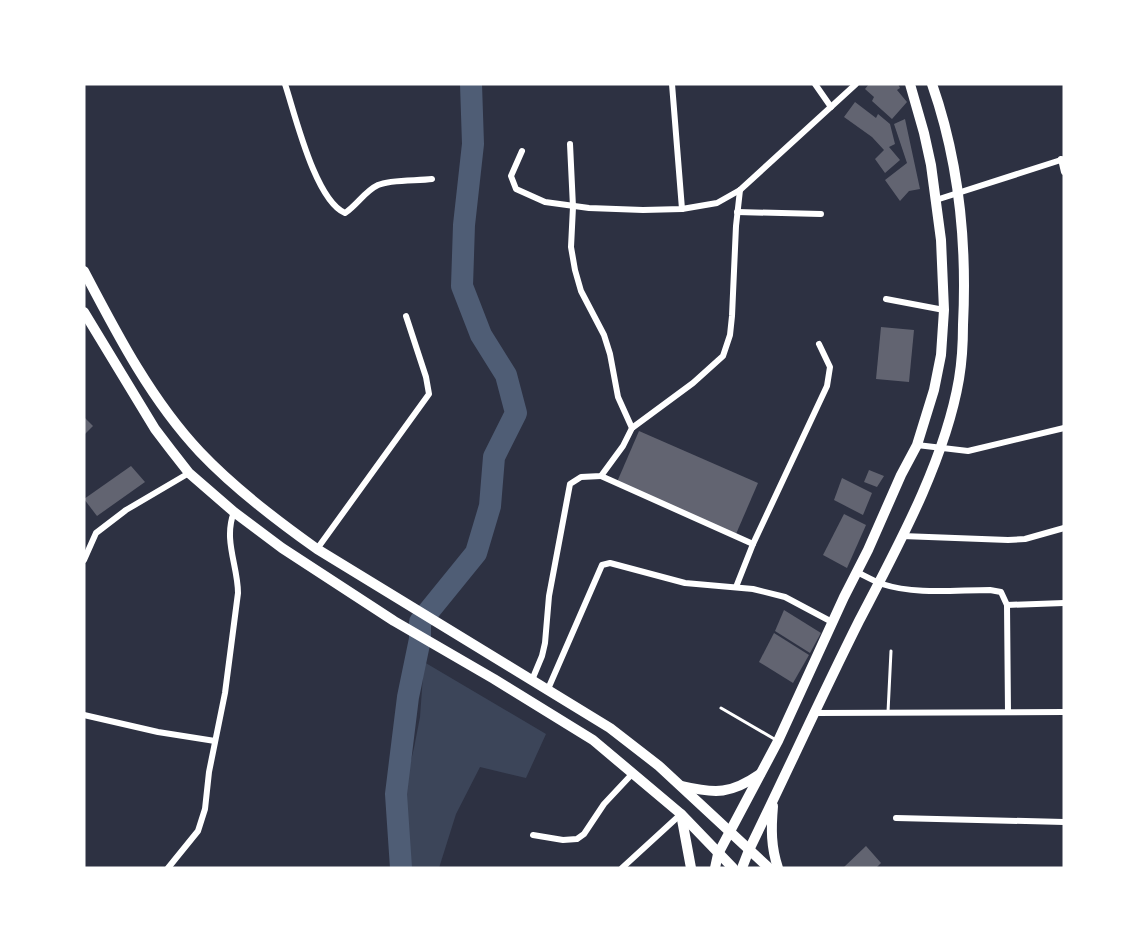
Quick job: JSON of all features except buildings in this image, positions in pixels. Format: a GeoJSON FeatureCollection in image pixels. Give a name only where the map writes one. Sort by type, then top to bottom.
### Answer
{"type":"FeatureCollection","features":[{"type":"Feature","properties":{"kind":"main road"},"geometry":{"type":"LineString","coordinates":[[715,868],[718,854],[761,774],[811,671],[917,445],[926,420],[938,367],[944,310],[941,240],[924,132],[910,84]]}},
{"type":"Feature","properties":{"kind":"main road"},"geometry":{"type":"LineString","coordinates":[[742,868],[860,619],[880,584],[941,449],[959,381],[962,358],[964,262],[958,194],[932,84]]}},
{"type":"Feature","properties":{"kind":"main road"},"geometry":{"type":"LineString","coordinates":[[84,271],[134,362],[179,428],[233,484],[317,549],[401,598],[610,728],[681,785],[769,868]]}},
{"type":"Feature","properties":{"kind":"main road"},"geometry":{"type":"LineString","coordinates":[[84,312],[155,429],[189,472],[234,512],[282,548],[394,621],[585,735],[681,814],[733,868]]}},
{"type":"Feature","properties":{"kind":"main road"},"geometry":{"type":"LineString","coordinates":[[351,592],[361,576]]}},
{"type":"Feature","properties":{"kind":"main road"},"geometry":{"type":"LineString","coordinates":[[681,785],[702,791],[732,790],[761,774]]}},
{"type":"Feature","properties":{"kind":"main road"},"geometry":{"type":"LineString","coordinates":[[774,799],[771,835],[772,852],[778,868]]}},
{"type":"Feature","properties":{"kind":"main road"},"geometry":{"type":"LineString","coordinates":[[681,814],[691,868]]}},
{"type":"Feature","properties":{"kind":"street"},"geometry":{"type":"LineString","coordinates":[[285,84],[315,174],[324,192],[339,211],[345,213],[380,184],[432,179]]}},
{"type":"Feature","properties":{"kind":"street"},"geometry":{"type":"LineString","coordinates":[[672,84],[682,209]]}},
{"type":"Feature","properties":{"kind":"street"},"geometry":{"type":"LineString","coordinates":[[815,84],[831,107]]}},
{"type":"Feature","properties":{"kind":"street"},"geometry":{"type":"LineString","coordinates":[[522,151],[511,176],[516,189],[545,202],[573,207],[644,210],[682,209],[717,203],[740,190],[856,84]]}},
{"type":"Feature","properties":{"kind":"street"},"geometry":{"type":"LineString","coordinates":[[570,144],[573,207],[571,247],[575,270],[581,291],[604,335],[618,397],[632,428]]}},
{"type":"Feature","properties":{"kind":"street"},"geometry":{"type":"LineString","coordinates":[[936,200],[1062,159],[1064,172]]}},
{"type":"Feature","properties":{"kind":"street"},"geometry":{"type":"LineString","coordinates":[[601,476],[624,446],[632,428],[693,383],[723,356],[728,346],[740,190]]}},
{"type":"Feature","properties":{"kind":"street"},"geometry":{"type":"LineString","coordinates":[[737,212],[821,214]]}},
{"type":"Feature","properties":{"kind":"street"},"geometry":{"type":"LineString","coordinates":[[886,299],[944,310]]}},
{"type":"Feature","properties":{"kind":"street"},"geometry":{"type":"LineString","coordinates":[[317,549],[429,394],[426,377],[406,316]]}},
{"type":"Feature","properties":{"kind":"street"},"geometry":{"type":"LineString","coordinates":[[736,587],[753,544],[827,386],[830,367],[819,344]]}},
{"type":"Feature","properties":{"kind":"street"},"geometry":{"type":"LineString","coordinates":[[917,445],[968,451],[1064,428]]}},
{"type":"Feature","properties":{"kind":"street"},"geometry":{"type":"LineString","coordinates":[[84,560],[96,533],[126,510],[189,472]]}},
{"type":"Feature","properties":{"kind":"street"},"geometry":{"type":"LineString","coordinates":[[532,680],[545,643],[549,596],[570,484],[581,477],[601,476],[753,544]]}},
{"type":"Feature","properties":{"kind":"street"},"geometry":{"type":"LineString","coordinates":[[168,868],[198,831],[205,809],[225,693],[238,593],[238,578],[234,568],[229,533],[234,512]]}},
{"type":"Feature","properties":{"kind":"street"},"geometry":{"type":"LineString","coordinates":[[902,536],[1008,540],[1025,539],[1064,528]]}},
{"type":"Feature","properties":{"kind":"street"},"geometry":{"type":"LineString","coordinates":[[548,689],[602,565],[610,563],[685,583],[753,589],[785,597],[832,622]]}},
{"type":"Feature","properties":{"kind":"street"},"geometry":{"type":"LineString","coordinates":[[857,572],[880,584],[897,588],[1001,592],[1007,605],[1008,712]]}},
{"type":"Feature","properties":{"kind":"street"},"geometry":{"type":"LineString","coordinates":[[1007,605],[1064,603]]}},
{"type":"Feature","properties":{"kind":"street"},"geometry":{"type":"LineString","coordinates":[[815,713],[1064,712]]}},
{"type":"Feature","properties":{"kind":"street"},"geometry":{"type":"LineString","coordinates":[[84,715],[158,732],[215,741]]}},
{"type":"Feature","properties":{"kind":"street"},"geometry":{"type":"LineString","coordinates":[[533,835],[563,840],[577,839],[584,834],[604,804],[633,773]]}},
{"type":"Feature","properties":{"kind":"street"},"geometry":{"type":"LineString","coordinates":[[622,868],[681,814]]}},
{"type":"Feature","properties":{"kind":"street"},"geometry":{"type":"LineString","coordinates":[[896,818],[1064,822]]}},
{"type":"Feature","properties":{"kind":"lane"},"geometry":{"type":"LineString","coordinates":[[888,713],[891,651]]}},
{"type":"Feature","properties":{"kind":"lane"},"geometry":{"type":"LineString","coordinates":[[721,708],[777,741]]}},
{"type":"Feature","properties":{"kind":"shaded area"},"geometry":{"type":"Polygon","coordinates":[[[424,662],[546,734],[526,778],[480,767],[456,814],[439,868],[407,868],[403,794],[420,717],[424,662]]]}},
{"type":"Feature","properties":{"kind":"waterway"},"geometry":{"type":"LineString","coordinates":[[401,868],[396,794],[408,697],[420,639],[420,622],[476,553],[490,506],[494,457],[516,413],[506,375],[481,335],[462,286],[464,225],[473,144],[471,84]]}}]}
